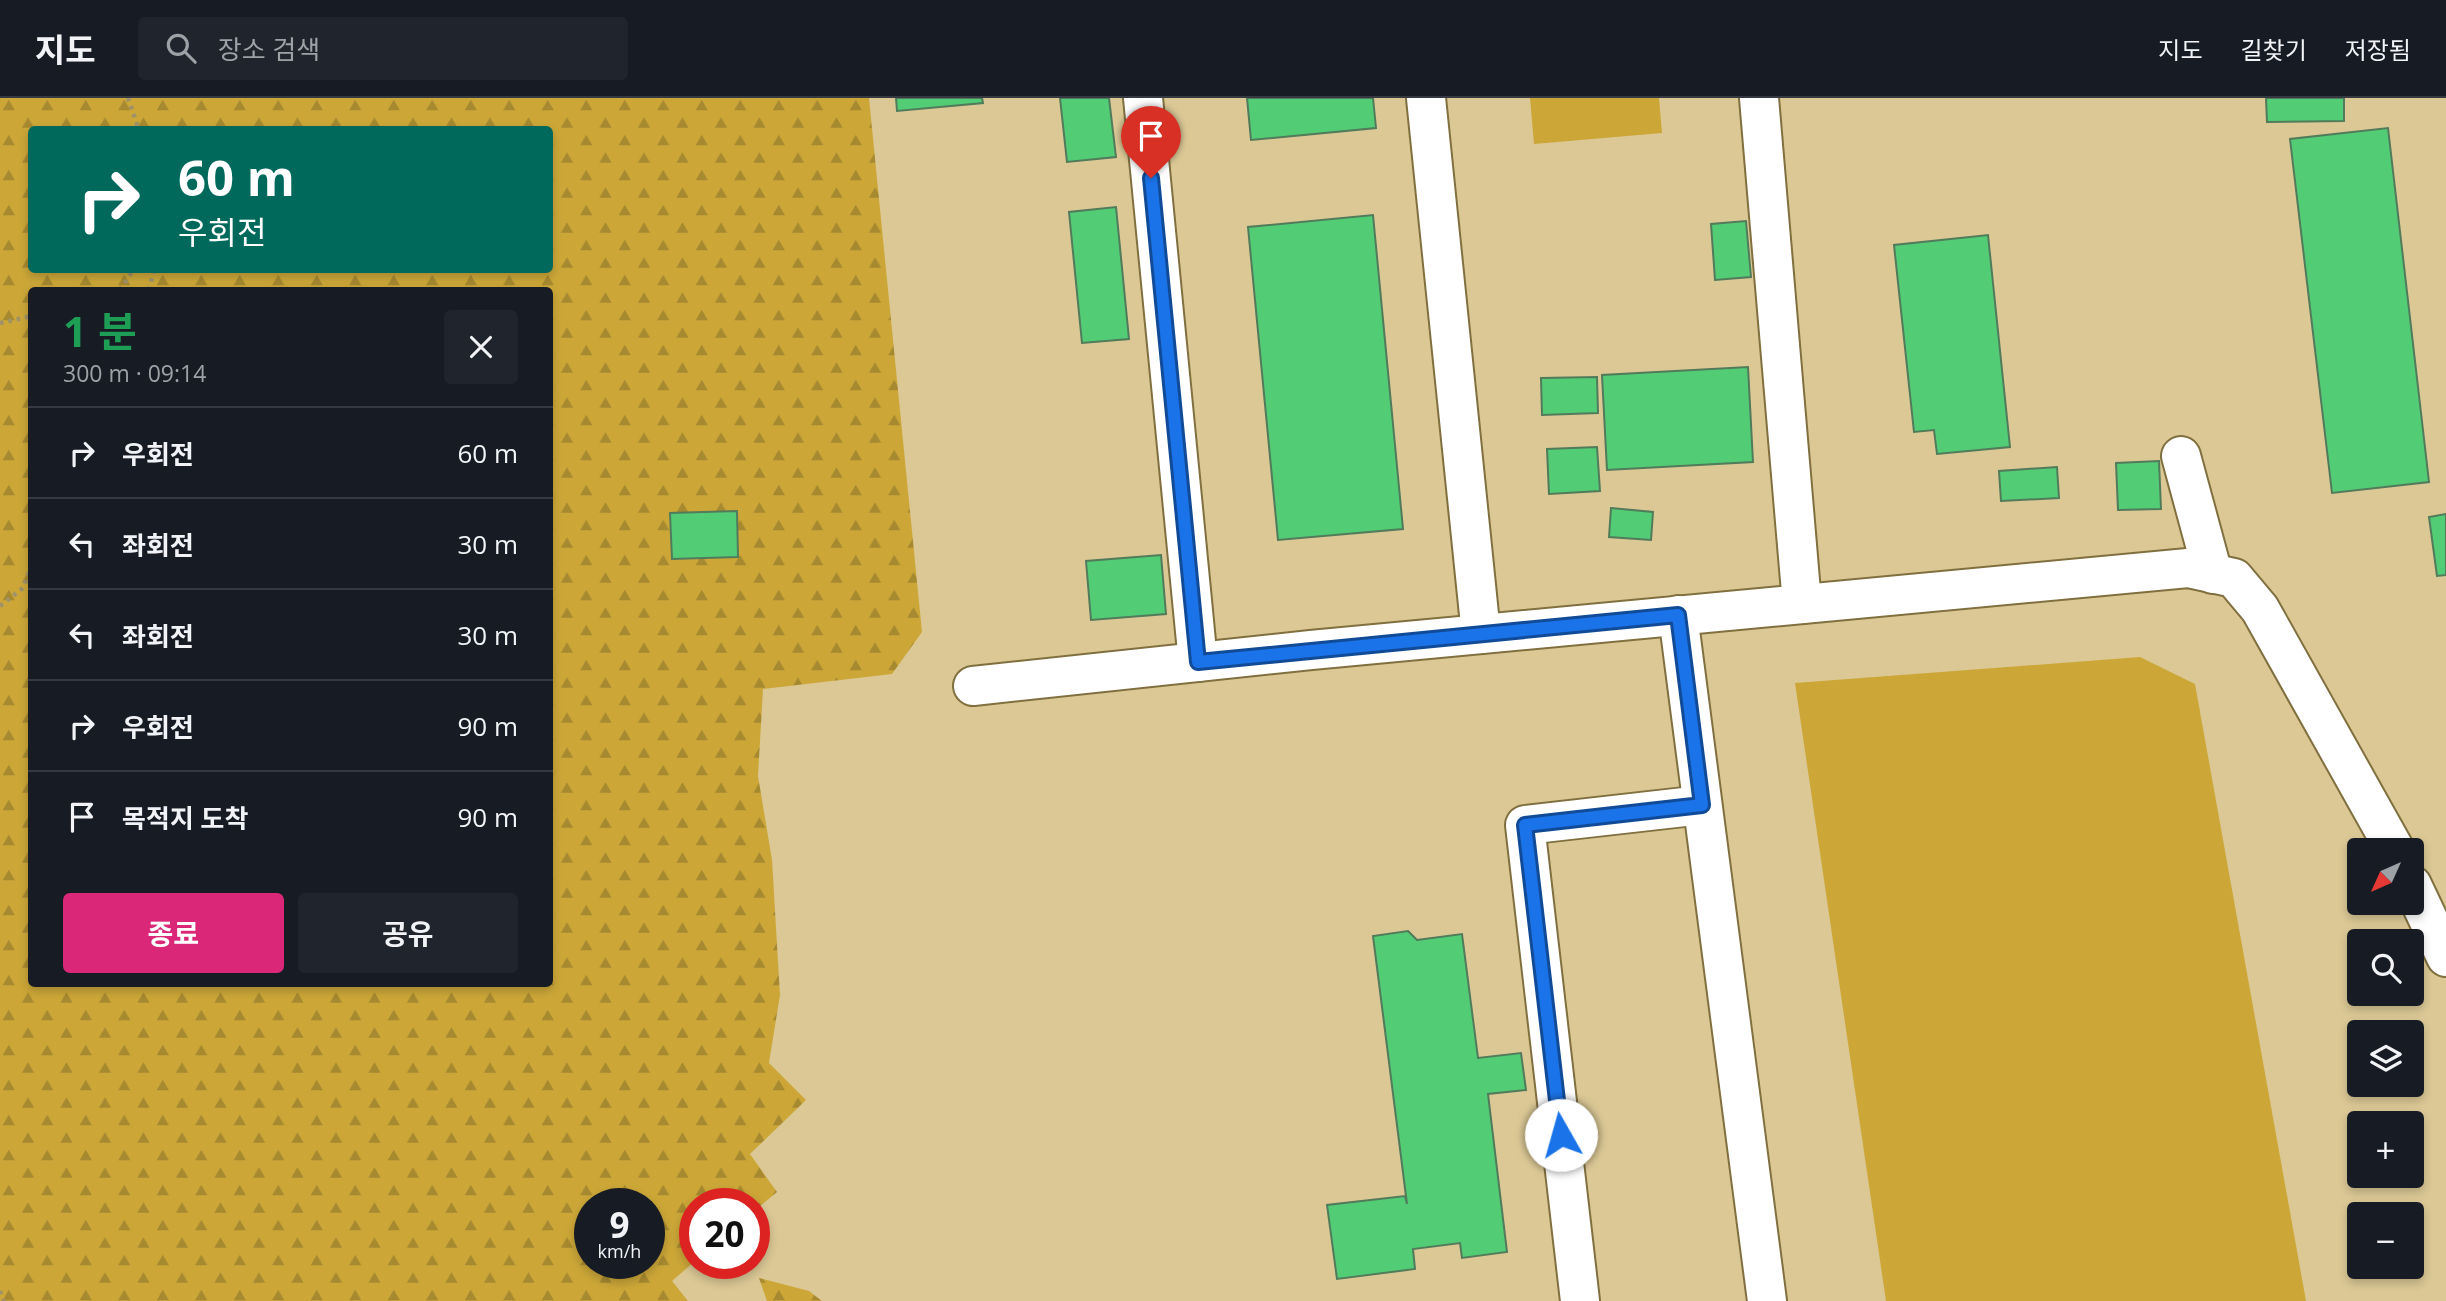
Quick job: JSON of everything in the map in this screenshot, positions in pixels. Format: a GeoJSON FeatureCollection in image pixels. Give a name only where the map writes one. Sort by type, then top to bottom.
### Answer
{"type":"FeatureCollection","features":[{"type":"Feature","properties":{"kind":"lane"},"geometry":{"type":"LineString","coordinates":[[1143,98],[1198,662]]}},
{"type":"Feature","properties":{"kind":"lane"},"geometry":{"type":"LineString","coordinates":[[1426,98],[1481,634]]}},
{"type":"Feature","properties":{"kind":"lane"},"geometry":{"type":"LineString","coordinates":[[1759,98],[1802,604]]}},
{"type":"Feature","properties":{"kind":"lane"},"geometry":{"type":"LineString","coordinates":[[2181,456],[2213,574]]}},
{"type":"Feature","properties":{"kind":"lane"},"geometry":{"type":"LineString","coordinates":[[973,687],[1481,634],[2189,568],[2234,578],[2260,609],[2388,838]]}},
{"type":"Feature","properties":{"kind":"lane"},"geometry":{"type":"LineString","coordinates":[[1678,615],[1768,1301]]}},
{"type":"Feature","properties":{"kind":"lane"},"geometry":{"type":"LineString","coordinates":[[1580,1301],[1525,825],[1702,805]]}},
{"type":"Feature","properties":{"kind":"lane"},"geometry":{"type":"LineString","coordinates":[[2424,910],[2446,957]]}},
{"type":"Feature","properties":{"kind":"path"},"geometry":{"type":"LineString","coordinates":[[128,98],[138,126]]}},
{"type":"Feature","properties":{"kind":"path"},"geometry":{"type":"LineString","coordinates":[[0,323],[28,317]]}},
{"type":"Feature","properties":{"kind":"path"},"geometry":{"type":"LineString","coordinates":[[0,606],[23,588],[28,575]]}},
{"type":"Feature","properties":{"kind":"path"},"geometry":{"type":"LineString","coordinates":[[0,1292],[4,1301]]}},
{"type":"Feature","properties":{"kind":"green space"},"geometry":{"type":"Polygon","coordinates":[[[0,98],[869,98],[922,632],[892,674],[763,689],[758,776],[772,860],[780,995],[769,1063],[806,1100],[750,1154],[777,1192],[770,1198],[770,1188],[679,1188],[679,1275],[672,1281],[688,1301],[0,1301],[0,98]]]}},
{"type":"Feature","properties":{"kind":"green space"},"geometry":{"type":"Polygon","coordinates":[[[1530,98],[1659,98],[1662,133],[1534,144],[1530,98]]]}},
{"type":"Feature","properties":{"kind":"green space"},"geometry":{"type":"Polygon","coordinates":[[[2140,657],[2195,684],[2306,1301],[1886,1301],[1795,683],[2140,657]]]}},
{"type":"Feature","properties":{"kind":"green space"},"geometry":{"type":"Polygon","coordinates":[[[759,1279],[809,1291],[822,1301],[767,1301],[759,1279]]]}},
{"type":"Feature","properties":{"kind":"building"},"geometry":{"type":"Polygon","coordinates":[[[896,98],[982,98],[983,103],[897,111],[896,98]]]}},
{"type":"Feature","properties":{"kind":"building"},"geometry":{"type":"Polygon","coordinates":[[[1060,98],[1109,98],[1116,157],[1067,162],[1060,98]]]}},
{"type":"Feature","properties":{"kind":"building"},"geometry":{"type":"Polygon","coordinates":[[[1247,98],[1373,98],[1376,128],[1251,140],[1247,98]]]}},
{"type":"Feature","properties":{"kind":"building"},"geometry":{"type":"Polygon","coordinates":[[[2266,98],[2344,98],[2344,121],[2267,122],[2266,98]]]}},
{"type":"Feature","properties":{"kind":"building"},"geometry":{"type":"Polygon","coordinates":[[[2388,128],[2429,482],[2332,493],[2290,139],[2388,128]]]}},
{"type":"Feature","properties":{"kind":"building"},"geometry":{"type":"Polygon","coordinates":[[[1116,207],[1129,339],[1082,343],[1069,212],[1116,207]]]}},
{"type":"Feature","properties":{"kind":"building"},"geometry":{"type":"Polygon","coordinates":[[[1373,215],[1403,529],[1278,540],[1248,227],[1373,215]]]}},
{"type":"Feature","properties":{"kind":"building"},"geometry":{"type":"Polygon","coordinates":[[[1746,221],[1751,277],[1715,280],[1711,224],[1746,221]]]}},
{"type":"Feature","properties":{"kind":"building"},"geometry":{"type":"Polygon","coordinates":[[[1988,235],[2010,447],[1937,454],[1934,430],[1914,432],[1894,245],[1988,235]]]}},
{"type":"Feature","properties":{"kind":"building"},"geometry":{"type":"Polygon","coordinates":[[[1748,367],[1753,462],[1607,470],[1602,375],[1748,367]]]}},
{"type":"Feature","properties":{"kind":"building"},"geometry":{"type":"Polygon","coordinates":[[[1597,377],[1598,413],[1542,415],[1541,378],[1597,377]]]}},
{"type":"Feature","properties":{"kind":"building"},"geometry":{"type":"Polygon","coordinates":[[[1597,447],[1600,491],[1549,494],[1547,449],[1597,447]]]}},
{"type":"Feature","properties":{"kind":"building"},"geometry":{"type":"Polygon","coordinates":[[[2159,461],[2161,509],[2118,510],[2116,463],[2159,461]]]}},
{"type":"Feature","properties":{"kind":"building"},"geometry":{"type":"Polygon","coordinates":[[[2057,467],[2059,498],[2001,501],[1999,471],[2057,467]]]}},
{"type":"Feature","properties":{"kind":"building"},"geometry":{"type":"Polygon","coordinates":[[[1611,508],[1653,512],[1651,540],[1609,537],[1611,508]]]}},
{"type":"Feature","properties":{"kind":"building"},"geometry":{"type":"Polygon","coordinates":[[[737,511],[738,557],[672,559],[670,513],[737,511]]]}},
{"type":"Feature","properties":{"kind":"building"},"geometry":{"type":"Polygon","coordinates":[[[2446,514],[2446,575],[2437,576],[2429,517],[2446,514]]]}},
{"type":"Feature","properties":{"kind":"building"},"geometry":{"type":"Polygon","coordinates":[[[1161,555],[1166,614],[1091,620],[1086,561],[1161,555]]]}},
{"type":"Feature","properties":{"kind":"building"},"geometry":{"type":"Polygon","coordinates":[[[1408,931],[1417,940],[1462,934],[1478,1058],[1521,1053],[1526,1090],[1488,1094],[1507,1252],[1462,1258],[1460,1243],[1413,1249],[1415,1269],[1337,1279],[1327,1205],[1405,1196],[1407,1204],[1373,936],[1408,931]]]}},
{"type":"Feature","properties":{"kind":"route"},"geometry":{"type":"LineString","coordinates":[[1151,178],[1198,662],[1678,615],[1702,805],[1525,825],[1561,1135]]}}]}
